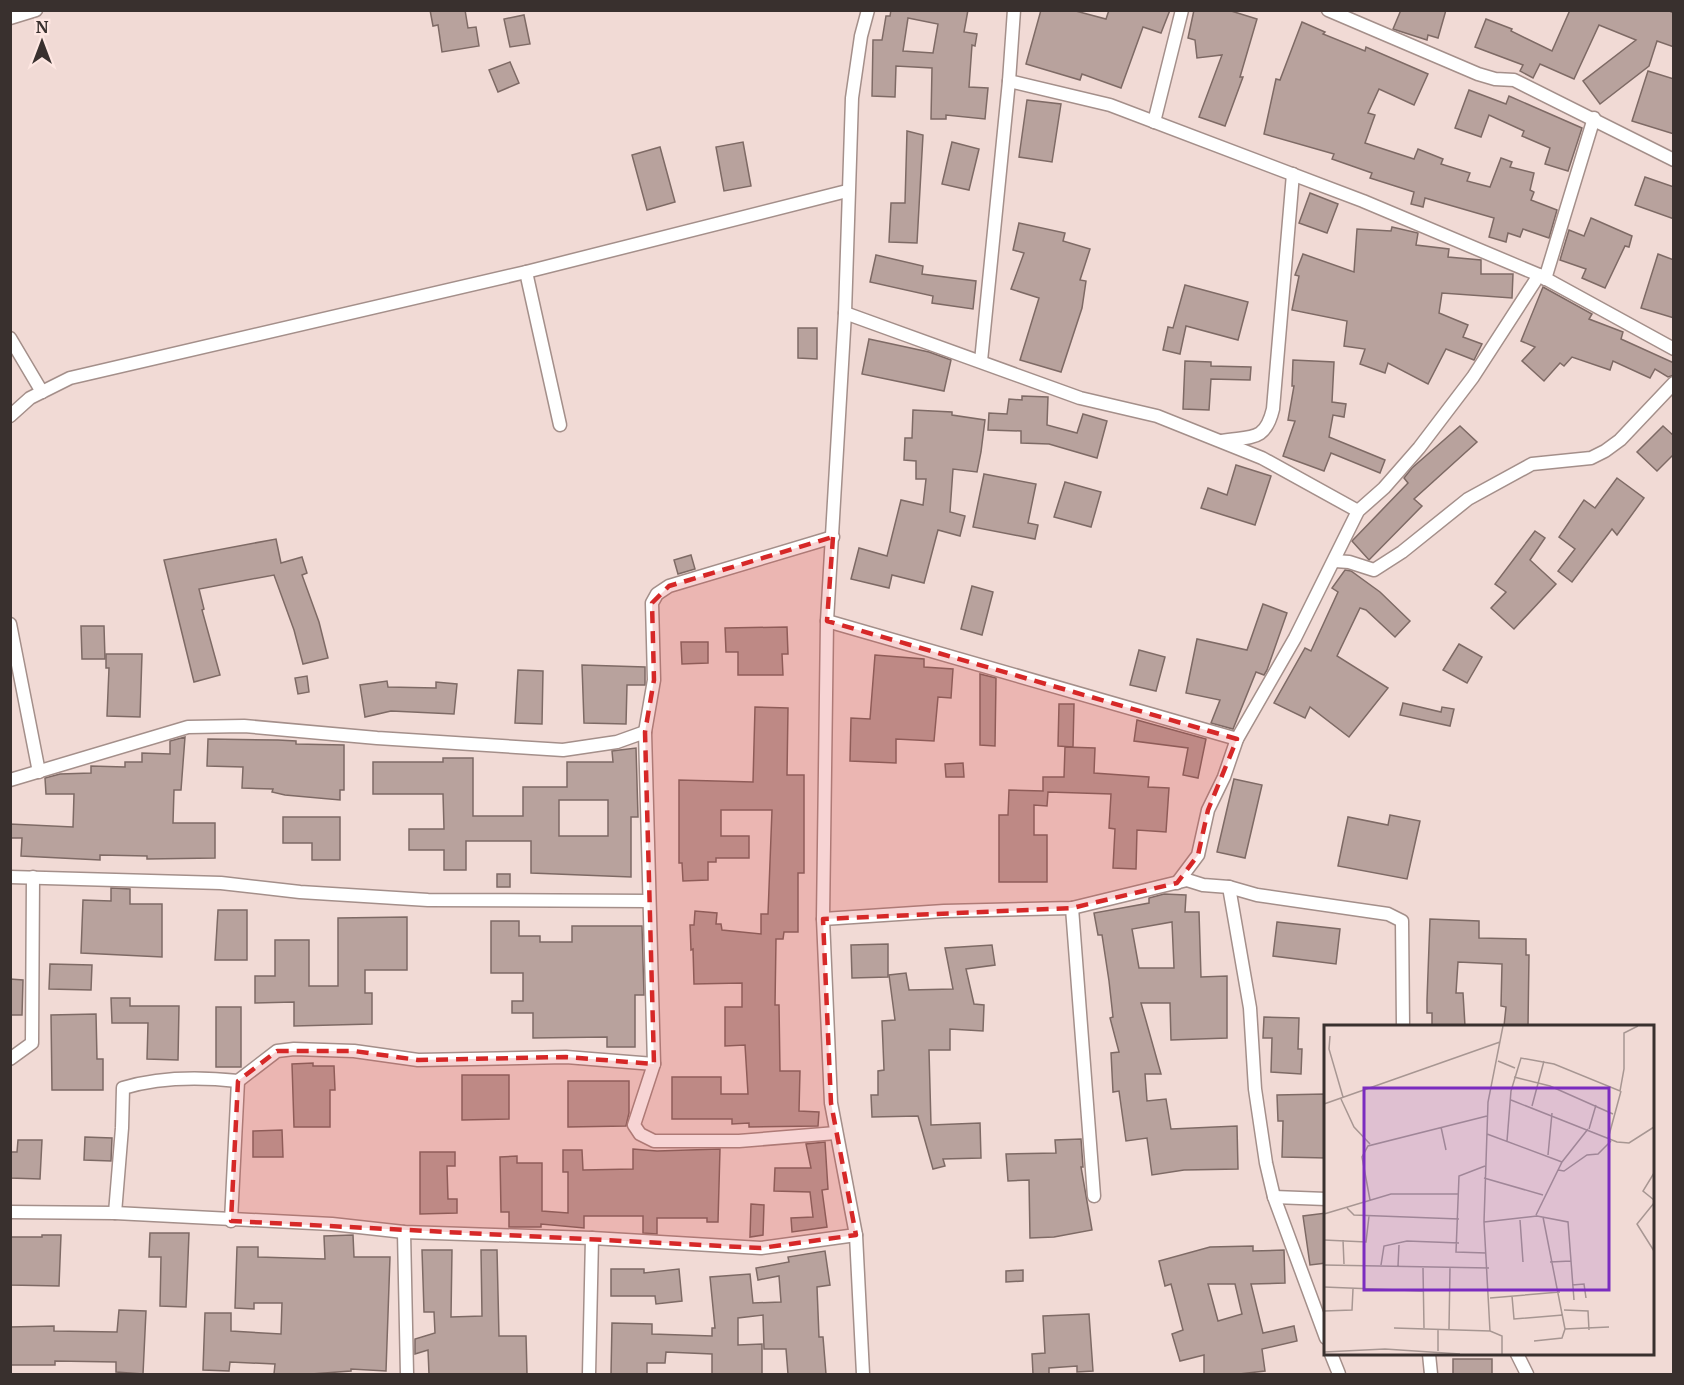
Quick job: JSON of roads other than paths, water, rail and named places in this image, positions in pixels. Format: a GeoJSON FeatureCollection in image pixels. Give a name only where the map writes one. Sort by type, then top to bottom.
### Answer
{"type":"FeatureCollection","features":[{"type":"Feature","properties":{"kind":"street"},"geometry":{"type":"LineString","coordinates":[[10,18],[36,10]]}},
{"type":"Feature","properties":{"kind":"street"},"geometry":{"type":"LineString","coordinates":[[863,1374],[856,1235],[831,1103],[823,919],[827,621],[845,313],[847,191],[852,98],[861,36],[868,10]]}},
{"type":"Feature","properties":{"kind":"street"},"geometry":{"type":"LineString","coordinates":[[981,362],[1014,10]]}},
{"type":"Feature","properties":{"kind":"street"},"geometry":{"type":"LineString","coordinates":[[1154,122],[1182,10]]}},
{"type":"Feature","properties":{"kind":"street"},"geometry":{"type":"LineString","coordinates":[[1328,10],[1478,74],[1495,79],[1514,80],[1674,160]]}},
{"type":"Feature","properties":{"kind":"street"},"geometry":{"type":"LineString","coordinates":[[1009,81],[1110,105],[1293,174],[1542,277],[1674,349]]}},
{"type":"Feature","properties":{"kind":"street"},"geometry":{"type":"LineString","coordinates":[[1177,883],[1198,855],[1208,810],[1224,777],[1237,739],[1295,638],[1358,511],[1384,488],[1446,413],[1542,277],[1594,118]]}},
{"type":"Feature","properties":{"kind":"street"},"geometry":{"type":"LineString","coordinates":[[1222,441],[1260,434],[1269,427],[1273,409],[1293,174]]}},
{"type":"Feature","properties":{"kind":"street"},"geometry":{"type":"LineString","coordinates":[[10,416],[30,398],[70,378],[526,272],[847,191]]}},
{"type":"Feature","properties":{"kind":"street"},"geometry":{"type":"LineString","coordinates":[[526,272],[560,425]]}},
{"type":"Feature","properties":{"kind":"street"},"geometry":{"type":"LineString","coordinates":[[845,313],[1080,398],[1157,416],[1222,441],[1262,458],[1358,511]]}},
{"type":"Feature","properties":{"kind":"street"},"geometry":{"type":"LineString","coordinates":[[10,338],[42,392]]}},
{"type":"Feature","properties":{"kind":"street"},"geometry":{"type":"LineString","coordinates":[[1335,561],[1349,562],[1374,570],[1402,552],[1468,499],[1532,464],[1591,458],[1605,451],[1620,440],[1674,383]]}},
{"type":"Feature","properties":{"kind":"street"},"geometry":{"type":"LineString","coordinates":[[1260,434],[1262,458]]}},
{"type":"Feature","properties":{"kind":"street"},"geometry":{"type":"LineString","coordinates":[[833,537],[669,586],[657,594],[652,603],[654,680],[645,732],[654,1064],[634,1125],[640,1134],[654,1140],[739,1140],[836,1133]]}},
{"type":"Feature","properties":{"kind":"street"},"geometry":{"type":"LineString","coordinates":[[827,621],[1237,739]]}},
{"type":"Feature","properties":{"kind":"street"},"geometry":{"type":"LineString","coordinates":[[10,624],[39,772]]}},
{"type":"Feature","properties":{"kind":"street"},"geometry":{"type":"LineString","coordinates":[[10,780],[188,727],[244,726],[563,750],[617,742],[645,732]]}},
{"type":"Feature","properties":{"kind":"street"},"geometry":{"type":"LineString","coordinates":[[10,876],[221,883],[300,892],[428,900],[649,901]]}},
{"type":"Feature","properties":{"kind":"street"},"geometry":{"type":"LineString","coordinates":[[10,1059],[32,1043],[33,877]]}},
{"type":"Feature","properties":{"kind":"street"},"geometry":{"type":"LineString","coordinates":[[823,919],[944,911],[1072,908],[1188,880],[1203,885],[1229,887],[1257,895],[1388,914],[1402,921],[1403,1025]]}},
{"type":"Feature","properties":{"kind":"street"},"geometry":{"type":"LineString","coordinates":[[1229,887],[1250,1008],[1254,1089],[1274,1197],[1324,1333]]}},
{"type":"Feature","properties":{"kind":"street"},"geometry":{"type":"LineString","coordinates":[[1072,908],[1094,1196]]}},
{"type":"Feature","properties":{"kind":"street"},"geometry":{"type":"LineString","coordinates":[[115,1214],[122,1138],[123,1088],[139,1083],[208,1078],[238,1081],[277,1051],[294,1049],[354,1051],[418,1060],[566,1057],[654,1064]]}},
{"type":"Feature","properties":{"kind":"street"},"geometry":{"type":"LineString","coordinates":[[231,1221],[238,1081]]}},
{"type":"Feature","properties":{"kind":"street"},"geometry":{"type":"LineString","coordinates":[[1274,1197],[1324,1199]]}},
{"type":"Feature","properties":{"kind":"street"},"geometry":{"type":"LineString","coordinates":[[10,1212],[115,1214],[332,1224],[404,1232],[592,1238],[760,1248],[856,1235]]}},
{"type":"Feature","properties":{"kind":"street"},"geometry":{"type":"LineString","coordinates":[[404,1232],[407,1374]]}},
{"type":"Feature","properties":{"kind":"street"},"geometry":{"type":"LineString","coordinates":[[590,1374],[592,1238]]}},
{"type":"Feature","properties":{"kind":"street"},"geometry":{"type":"LineString","coordinates":[[1332,1355],[1339,1374]]}},
{"type":"Feature","properties":{"kind":"street"},"geometry":{"type":"LineString","coordinates":[[1429,1355],[1431,1374]]}},
{"type":"Feature","properties":{"kind":"street"},"geometry":{"type":"LineString","coordinates":[[1518,1355],[1527,1374]]}}]}
